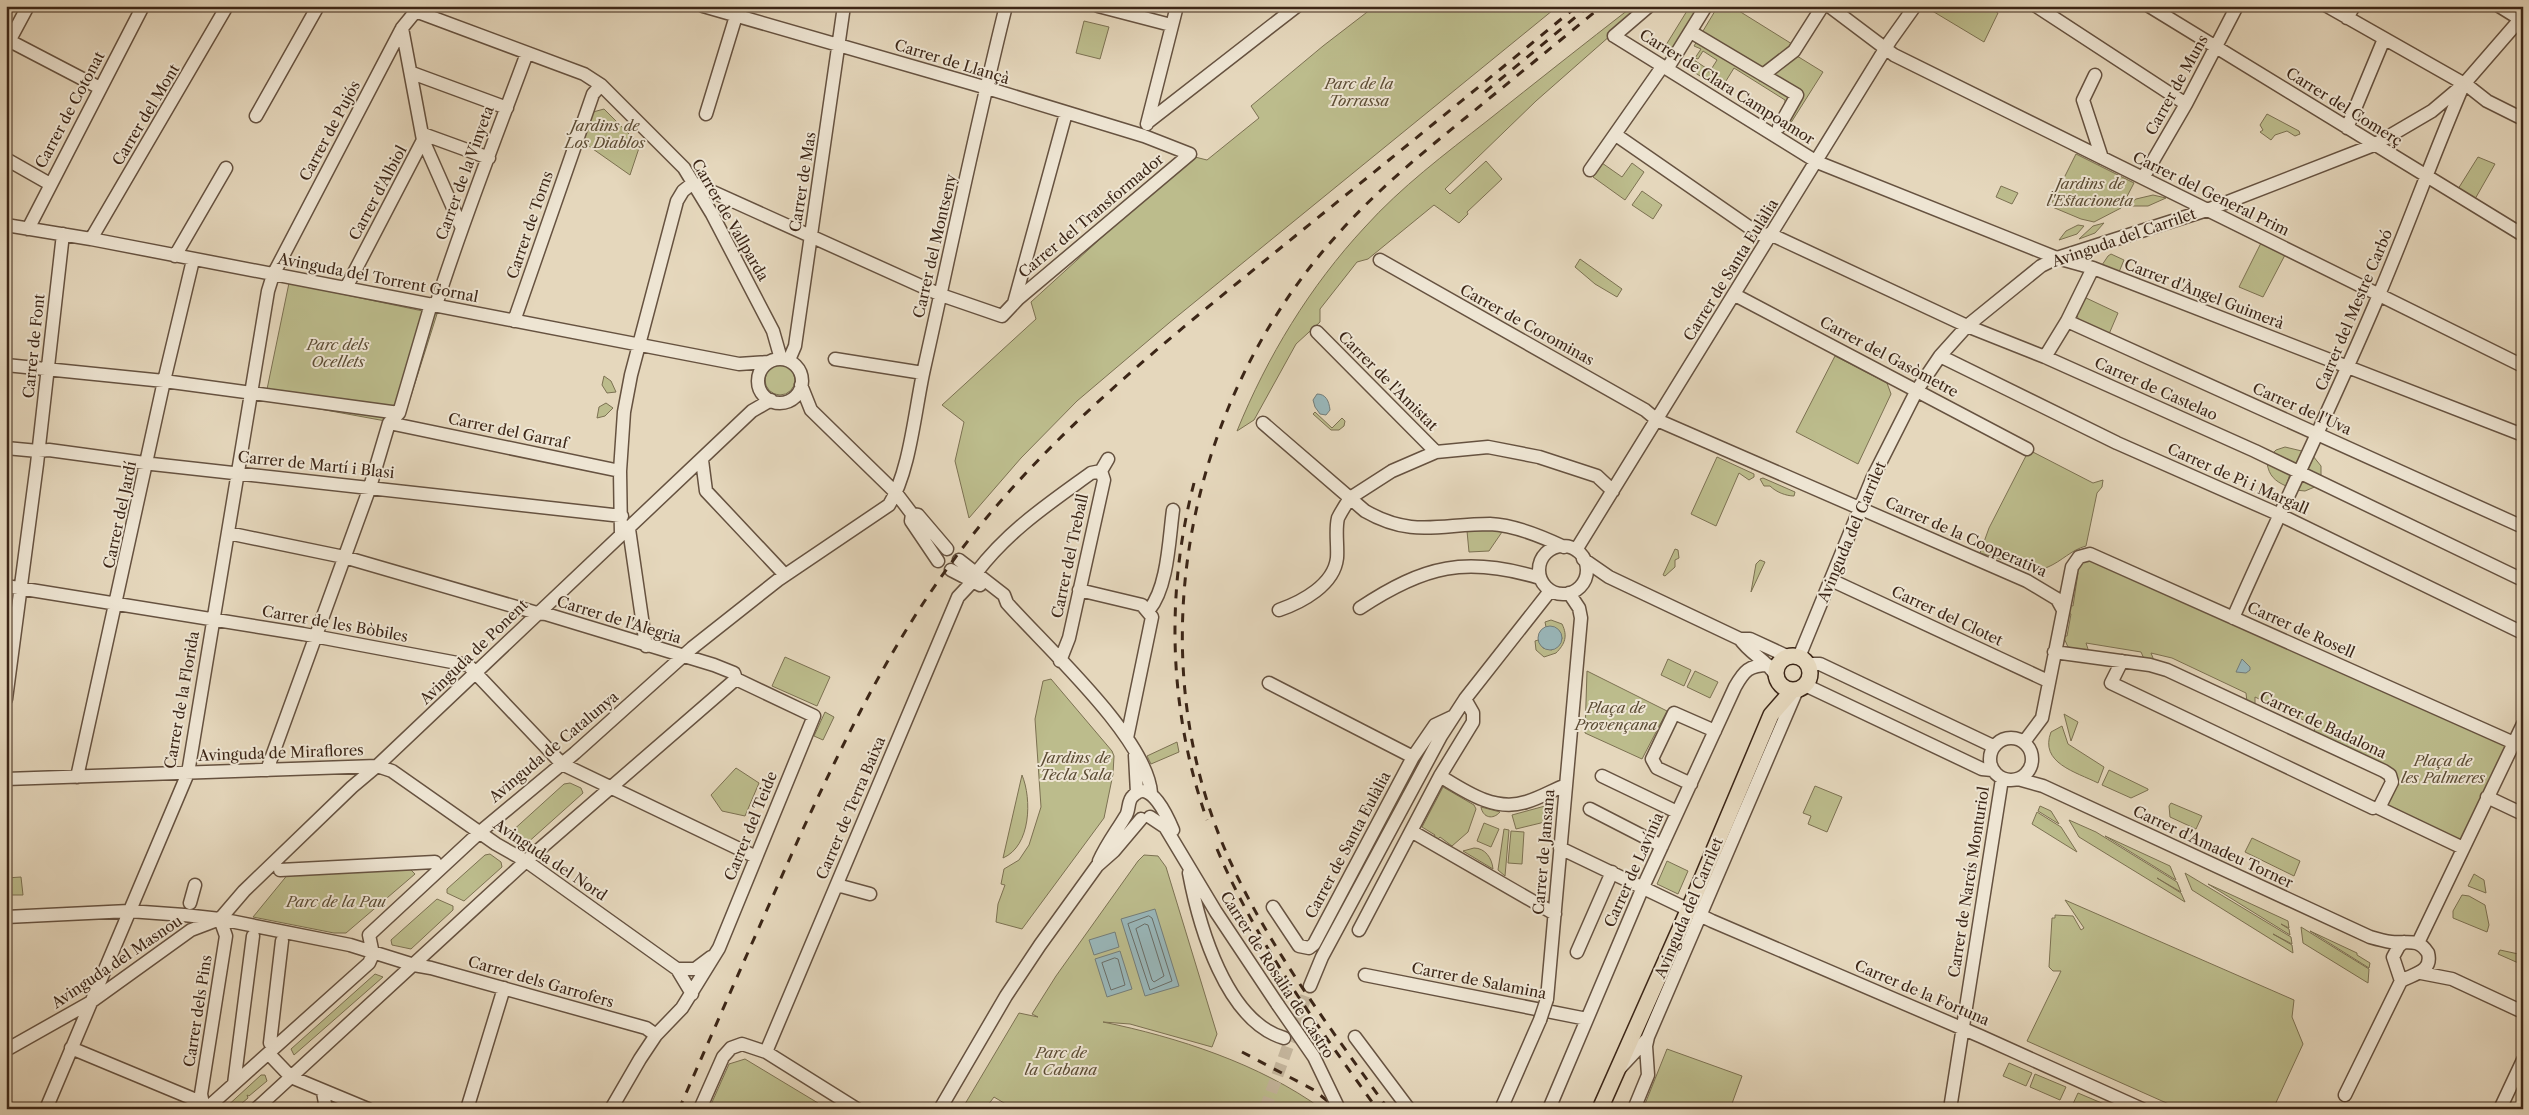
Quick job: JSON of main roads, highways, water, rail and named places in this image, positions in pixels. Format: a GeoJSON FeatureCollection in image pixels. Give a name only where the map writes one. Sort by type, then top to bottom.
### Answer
{"type":"FeatureCollection","features":[{"type":"Feature","properties":{"kind":"main road"},"geometry":{"type":"LineString","coordinates":[[1799,660],[1810,677],[1772,715],[1774,674],[1778,666],[1799,660]]}},
{"type":"Feature","properties":{"kind":"main road"},"geometry":{"type":"LineString","coordinates":[[1774,674],[1785,688],[1798,689]]}},
{"type":"Feature","properties":{"kind":"main road","name":"Avinguda del Carrilet"},"geometry":{"type":"LineString","coordinates":[[1600,1109],[1695,912],[1772,715]]}},
{"type":"Feature","properties":{"kind":"water"},"geometry":{"type":"Polygon","coordinates":[[[1317,394],[1323,395],[1328,401],[1330,410],[1326,415],[1320,414],[1315,407],[1313,400],[1317,394]]]}},
{"type":"Feature","properties":{"kind":"water"},"geometry":{"type":"Polygon","coordinates":[[[1550,626],[1555,627],[1561,633],[1561,643],[1555,649],[1550,650],[1545,649],[1539,643],[1538,638],[1539,633],[1545,627],[1550,626]]]}},
{"type":"Feature","properties":{"kind":"water"},"geometry":{"type":"Polygon","coordinates":[[[2242,659],[2250,667],[2250,670],[2246,673],[2236,672],[2242,659]]]}},
{"type":"Feature","properties":{"kind":"water"},"geometry":{"type":"Polygon","coordinates":[[[1155,909],[1179,986],[1145,996],[1121,919],[1155,909]]]}},
{"type":"Feature","properties":{"kind":"water"},"geometry":{"type":"Polygon","coordinates":[[[1115,932],[1119,947],[1094,955],[1089,940],[1115,932]]]}},
{"type":"Feature","properties":{"kind":"water"},"geometry":{"type":"Polygon","coordinates":[[[1120,951],[1132,989],[1107,997],[1095,959],[1120,951]]]}},
{"type":"Feature","properties":{"kind":"tunnel"},"geometry":{"type":"LineString","coordinates":[[1265,1109],[1310,986]]}},
{"type":"Feature","properties":{"kind":"railway"},"geometry":{"type":"LineString","coordinates":[[679,1109],[803,829],[853,726],[909,625],[952,562],[987,517],[1063,435],[1147,358],[1577,6]]}},
{"type":"Feature","properties":{"kind":"railway"},"geometry":{"type":"LineString","coordinates":[[1485,92],[1589,6]]}},
{"type":"Feature","properties":{"kind":"railway"},"geometry":{"type":"LineString","coordinates":[[1388,1109],[1300,985],[1260,920],[1226,852],[1199,773],[1185,692],[1183,609],[1193,528],[1213,448],[1245,372],[1286,300],[1337,235],[1384,187],[1602,6]]}},
{"type":"Feature","properties":{"kind":"railway"},"geometry":{"type":"LineString","coordinates":[[1194,483],[1178,567],[1175,653],[1185,737],[1194,779],[1207,820]]}},
{"type":"Feature","properties":{"kind":"railway"},"geometry":{"type":"LineString","coordinates":[[1217,849],[1250,918],[1269,951],[1377,1109]]}},
{"type":"Feature","properties":{"kind":"railway"},"geometry":{"type":"LineString","coordinates":[[1242,1052],[1314,1090],[1337,1109]]}},
{"type":"Feature","properties":{"kind":"park label","name":"Parc de la Torrassa"},"geometry":{"type":"Point","coordinates":[1359,92]}},
{"type":"Feature","properties":{"kind":"park label","name":"Jardins de Los Diablos"},"geometry":{"type":"Point","coordinates":[605,134]}},
{"type":"Feature","properties":{"kind":"park label","name":"Jardins de l'Estacioneta"},"geometry":{"type":"Point","coordinates":[2090,192]}},
{"type":"Feature","properties":{"kind":"park label","name":"Parc dels Ocellets"},"geometry":{"type":"Point","coordinates":[338,354]}},
{"type":"Feature","properties":{"kind":"park label","name":"Plaça de Provençana"},"geometry":{"type":"Point","coordinates":[1616,716]}},
{"type":"Feature","properties":{"kind":"park label","name":"Jardins de Tecla Sala"},"geometry":{"type":"Point","coordinates":[1076,766]}},
{"type":"Feature","properties":{"kind":"park label","name":"Plaça de les Palmeres"},"geometry":{"type":"Point","coordinates":[2443,770]}},
{"type":"Feature","properties":{"kind":"park label","name":"Parc de la Pau"},"geometry":{"type":"Point","coordinates":[336,902]}},
{"type":"Feature","properties":{"kind":"park label","name":"Parc de la Cabana"},"geometry":{"type":"Point","coordinates":[1061,1062]}}]}
